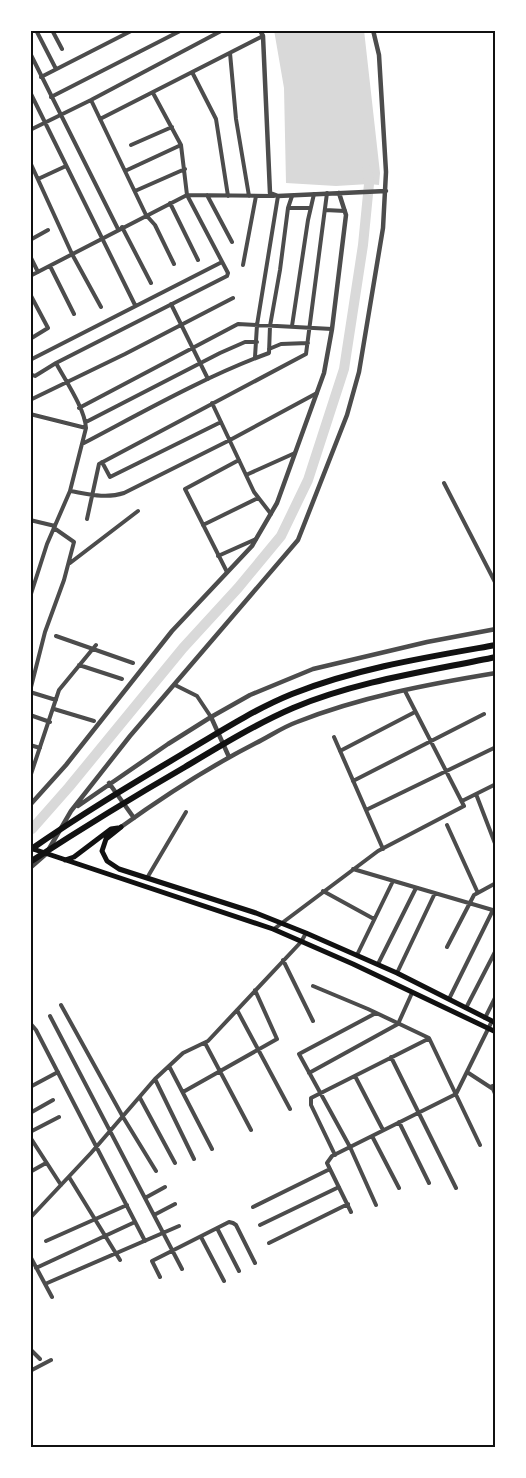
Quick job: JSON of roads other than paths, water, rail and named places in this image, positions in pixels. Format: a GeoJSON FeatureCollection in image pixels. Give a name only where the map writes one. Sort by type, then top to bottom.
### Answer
{"type":"FeatureCollection","features":[{"type":"Feature","properties":{"kind":"highway"},"geometry":{"type":"LineString","coordinates":[[30,849],[65,825],[216,734],[291,694],[374,669],[496,645]]}},
{"type":"Feature","properties":{"kind":"highway"},"geometry":{"type":"LineString","coordinates":[[30,862],[212,751],[294,708],[378,682],[496,657]]}},
{"type":"Feature","properties":{"kind":"main road"},"geometry":{"type":"LineString","coordinates":[[64,861],[74,857],[111,829],[121,827]]}},
{"type":"Feature","properties":{"kind":"main road"},"geometry":{"type":"LineString","coordinates":[[121,827],[106,839],[102,851],[110,864],[119,869],[280,922],[397,973],[494,1022]]}},
{"type":"Feature","properties":{"kind":"main road"},"geometry":{"type":"LineString","coordinates":[[30,849],[273,929],[496,1032]]}},
{"type":"Feature","properties":{"kind":"main road"},"geometry":{"type":"LineString","coordinates":[[207,907],[210,898]]}},
{"type":"Feature","properties":{"kind":"street"},"geometry":{"type":"LineString","coordinates":[[36,30],[56,69]]}},
{"type":"Feature","properties":{"kind":"street"},"geometry":{"type":"LineString","coordinates":[[52,30],[62,50]]}},
{"type":"Feature","properties":{"kind":"street"},"geometry":{"type":"LineString","coordinates":[[41,77],[133,30]]}},
{"type":"Feature","properties":{"kind":"street"},"geometry":{"type":"LineString","coordinates":[[51,97],[182,30]]}},
{"type":"Feature","properties":{"kind":"street"},"geometry":{"type":"LineString","coordinates":[[30,130],[223,30]]}},
{"type":"Feature","properties":{"kind":"street"},"geometry":{"type":"LineString","coordinates":[[260,30],[263,36],[270,191],[276,196]]}},
{"type":"Feature","properties":{"kind":"street"},"geometry":{"type":"LineString","coordinates":[[30,868],[45,853],[71,812],[151,711],[298,540],[347,415],[359,372],[383,228],[386,190],[379,55],[373,30]]}},
{"type":"Feature","properties":{"kind":"street"},"geometry":{"type":"LineString","coordinates":[[100,119],[263,36]]}},
{"type":"Feature","properties":{"kind":"street"},"geometry":{"type":"LineString","coordinates":[[30,53],[51,97],[151,283]]}},
{"type":"Feature","properties":{"kind":"street"},"geometry":{"type":"LineString","coordinates":[[231,53],[236,119],[249,196]]}},
{"type":"Feature","properties":{"kind":"street"},"geometry":{"type":"LineString","coordinates":[[192,72],[216,119],[228,195]]}},
{"type":"Feature","properties":{"kind":"street"},"geometry":{"type":"LineString","coordinates":[[30,92],[135,305]]}},
{"type":"Feature","properties":{"kind":"street"},"geometry":{"type":"LineString","coordinates":[[30,379],[56,363],[227,276],[228,273],[187,195],[181,145],[153,93]]}},
{"type":"Feature","properties":{"kind":"street"},"geometry":{"type":"LineString","coordinates":[[91,100],[146,215],[154,225],[174,264]]}},
{"type":"Feature","properties":{"kind":"street"},"geometry":{"type":"LineString","coordinates":[[131,145],[172,127]]}},
{"type":"Feature","properties":{"kind":"street"},"geometry":{"type":"LineString","coordinates":[[125,171],[181,145]]}},
{"type":"Feature","properties":{"kind":"street"},"geometry":{"type":"LineString","coordinates":[[30,162],[72,254],[101,307]]}},
{"type":"Feature","properties":{"kind":"street"},"geometry":{"type":"LineString","coordinates":[[38,179],[66,166]]}},
{"type":"Feature","properties":{"kind":"street"},"geometry":{"type":"LineString","coordinates":[[135,191],[185,169]]}},
{"type":"Feature","properties":{"kind":"street"},"geometry":{"type":"LineString","coordinates":[[30,276],[187,195],[292,196],[386,190]]}},
{"type":"Feature","properties":{"kind":"street"},"geometry":{"type":"LineString","coordinates":[[30,804],[66,765],[172,631],[256,539],[277,503],[324,373],[332,329],[346,211],[339,193]]}},
{"type":"Feature","properties":{"kind":"street"},"geometry":{"type":"LineString","coordinates":[[292,326],[314,194]]}},
{"type":"Feature","properties":{"kind":"street"},"geometry":{"type":"LineString","coordinates":[[87,519],[98,465],[304,355],[308,342],[327,194]]}},
{"type":"Feature","properties":{"kind":"street"},"geometry":{"type":"LineString","coordinates":[[207,195],[232,243]]}},
{"type":"Feature","properties":{"kind":"street"},"geometry":{"type":"LineString","coordinates":[[243,265],[256,196]]}},
{"type":"Feature","properties":{"kind":"street"},"geometry":{"type":"LineString","coordinates":[[255,357],[257,325],[276,196]]}},
{"type":"Feature","properties":{"kind":"street"},"geometry":{"type":"LineString","coordinates":[[82,444],[208,379],[255,357],[267,354],[288,208],[292,196]]}},
{"type":"Feature","properties":{"kind":"street"},"geometry":{"type":"LineString","coordinates":[[170,203],[198,260]]}},
{"type":"Feature","properties":{"kind":"street"},"geometry":{"type":"LineString","coordinates":[[288,208],[310,208]]}},
{"type":"Feature","properties":{"kind":"street"},"geometry":{"type":"LineString","coordinates":[[325,210],[346,211]]}},
{"type":"Feature","properties":{"kind":"street"},"geometry":{"type":"LineString","coordinates":[[30,240],[48,230]]}},
{"type":"Feature","properties":{"kind":"street"},"geometry":{"type":"LineString","coordinates":[[30,256],[38,272]]}},
{"type":"Feature","properties":{"kind":"street"},"geometry":{"type":"LineString","coordinates":[[30,360],[222,262]]}},
{"type":"Feature","properties":{"kind":"street"},"geometry":{"type":"LineString","coordinates":[[50,266],[74,314]]}},
{"type":"Feature","properties":{"kind":"street"},"geometry":{"type":"LineString","coordinates":[[30,294],[48,328],[30,339]]}},
{"type":"Feature","properties":{"kind":"street"},"geometry":{"type":"LineString","coordinates":[[30,400],[234,298]]}},
{"type":"Feature","properties":{"kind":"street"},"geometry":{"type":"LineString","coordinates":[[171,303],[208,379]]}},
{"type":"Feature","properties":{"kind":"street"},"geometry":{"type":"LineString","coordinates":[[79,408],[193,350],[238,324],[332,329]]}},
{"type":"Feature","properties":{"kind":"street"},"geometry":{"type":"LineString","coordinates":[[86,422],[245,342],[257,342]]}},
{"type":"Feature","properties":{"kind":"street"},"geometry":{"type":"LineString","coordinates":[[269,349],[281,344],[308,342]]}},
{"type":"Feature","properties":{"kind":"street"},"geometry":{"type":"LineString","coordinates":[[30,597],[54,527],[70,491],[86,428],[86,422],[56,363]]}},
{"type":"Feature","properties":{"kind":"street"},"geometry":{"type":"LineString","coordinates":[[30,374],[35,376]]}},
{"type":"Feature","properties":{"kind":"street"},"geometry":{"type":"LineString","coordinates":[[70,491],[111,496],[124,493],[230,441],[317,393]]}},
{"type":"Feature","properties":{"kind":"street"},"geometry":{"type":"LineString","coordinates":[[212,403],[258,498],[271,514]]}},
{"type":"Feature","properties":{"kind":"street"},"geometry":{"type":"LineString","coordinates":[[30,414],[86,428]]}},
{"type":"Feature","properties":{"kind":"street"},"geometry":{"type":"LineString","coordinates":[[102,462],[111,477],[221,422]]}},
{"type":"Feature","properties":{"kind":"street"},"geometry":{"type":"LineString","coordinates":[[246,475],[295,453]]}},
{"type":"Feature","properties":{"kind":"street"},"geometry":{"type":"LineString","coordinates":[[227,572],[185,487],[239,460]]}},
{"type":"Feature","properties":{"kind":"street"},"geometry":{"type":"LineString","coordinates":[[444,483],[496,584]]}},
{"type":"Feature","properties":{"kind":"street"},"geometry":{"type":"LineString","coordinates":[[203,525],[258,498]]}},
{"type":"Feature","properties":{"kind":"street"},"geometry":{"type":"LineString","coordinates":[[68,564],[138,511]]}},
{"type":"Feature","properties":{"kind":"street"},"geometry":{"type":"LineString","coordinates":[[30,520],[54,527],[73,540],[68,564],[45,632],[30,692],[56,700]]}},
{"type":"Feature","properties":{"kind":"street"},"geometry":{"type":"LineString","coordinates":[[218,556],[256,539]]}},
{"type":"Feature","properties":{"kind":"street"},"geometry":{"type":"LineString","coordinates":[[71,812],[109,783],[211,717],[250,695],[313,669],[427,642],[496,629]]}},
{"type":"Feature","properties":{"kind":"street"},"geometry":{"type":"LineString","coordinates":[[56,636],[133,663]]}},
{"type":"Feature","properties":{"kind":"street"},"geometry":{"type":"LineString","coordinates":[[30,777],[62,685],[96,645]]}},
{"type":"Feature","properties":{"kind":"street"},"geometry":{"type":"LineString","coordinates":[[79,665],[122,678]]}},
{"type":"Feature","properties":{"kind":"street"},"geometry":{"type":"LineString","coordinates":[[121,827],[161,798],[229,757],[296,722],[445,681],[496,673]]}},
{"type":"Feature","properties":{"kind":"street"},"geometry":{"type":"LineString","coordinates":[[175,684],[197,696],[211,717],[229,757]]}},
{"type":"Feature","properties":{"kind":"street"},"geometry":{"type":"LineString","coordinates":[[273,929],[383,849],[463,807],[464,804],[405,691]]}},
{"type":"Feature","properties":{"kind":"street"},"geometry":{"type":"LineString","coordinates":[[54,709],[94,721]]}},
{"type":"Feature","properties":{"kind":"street"},"geometry":{"type":"LineString","coordinates":[[340,751],[415,712]]}},
{"type":"Feature","properties":{"kind":"street"},"geometry":{"type":"LineString","coordinates":[[353,781],[484,714]]}},
{"type":"Feature","properties":{"kind":"street"},"geometry":{"type":"LineString","coordinates":[[30,715],[50,722]]}},
{"type":"Feature","properties":{"kind":"street"},"geometry":{"type":"LineString","coordinates":[[334,737],[383,849]]}},
{"type":"Feature","properties":{"kind":"street"},"geometry":{"type":"LineString","coordinates":[[30,745],[40,748]]}},
{"type":"Feature","properties":{"kind":"street"},"geometry":{"type":"LineString","coordinates":[[366,810],[496,747]]}},
{"type":"Feature","properties":{"kind":"street"},"geometry":{"type":"LineString","coordinates":[[109,783],[134,818]]}},
{"type":"Feature","properties":{"kind":"street"},"geometry":{"type":"LineString","coordinates":[[462,801],[496,784]]}},
{"type":"Feature","properties":{"kind":"street"},"geometry":{"type":"LineString","coordinates":[[476,794],[496,846]]}},
{"type":"Feature","properties":{"kind":"street"},"geometry":{"type":"LineString","coordinates":[[147,878],[186,812]]}},
{"type":"Feature","properties":{"kind":"street"},"geometry":{"type":"LineString","coordinates":[[447,825],[477,891]]}},
{"type":"Feature","properties":{"kind":"street"},"geometry":{"type":"LineString","coordinates":[[353,869],[494,910],[449,999]]}},
{"type":"Feature","properties":{"kind":"street"},"geometry":{"type":"LineString","coordinates":[[356,956],[393,881]]}},
{"type":"Feature","properties":{"kind":"street"},"geometry":{"type":"LineString","coordinates":[[447,947],[477,891],[496,883]]}},
{"type":"Feature","properties":{"kind":"street"},"geometry":{"type":"LineString","coordinates":[[378,965],[416,888]]}},
{"type":"Feature","properties":{"kind":"street"},"geometry":{"type":"LineString","coordinates":[[323,891],[374,919]]}},
{"type":"Feature","properties":{"kind":"street"},"geometry":{"type":"LineString","coordinates":[[397,973],[435,893]]}},
{"type":"Feature","properties":{"kind":"street"},"geometry":{"type":"LineString","coordinates":[[30,1218],[110,1132],[155,1079],[185,1051],[205,1043],[301,942],[306,933]]}},
{"type":"Feature","properties":{"kind":"street"},"geometry":{"type":"LineString","coordinates":[[466,1008],[496,950]]}},
{"type":"Feature","properties":{"kind":"street"},"geometry":{"type":"LineString","coordinates":[[282,960],[313,1022]]}},
{"type":"Feature","properties":{"kind":"street"},"geometry":{"type":"LineString","coordinates":[[313,986],[429,1038],[480,1145]]}},
{"type":"Feature","properties":{"kind":"street"},"geometry":{"type":"LineString","coordinates":[[183,1092],[277,1039],[255,990]]}},
{"type":"Feature","properties":{"kind":"street"},"geometry":{"type":"LineString","coordinates":[[309,1073],[398,1024],[412,993]]}},
{"type":"Feature","properties":{"kind":"street"},"geometry":{"type":"LineString","coordinates":[[485,1018],[496,996]]}},
{"type":"Feature","properties":{"kind":"street"},"geometry":{"type":"LineString","coordinates":[[61,1005],[123,1117],[156,1171]]}},
{"type":"Feature","properties":{"kind":"street"},"geometry":{"type":"LineString","coordinates":[[237,1010],[290,1109]]}},
{"type":"Feature","properties":{"kind":"street"},"geometry":{"type":"LineString","coordinates":[[376,1013],[300,1052],[300,1056],[350,1147],[376,1205]]}},
{"type":"Feature","properties":{"kind":"street"},"geometry":{"type":"LineString","coordinates":[[50,1016],[182,1269]]}},
{"type":"Feature","properties":{"kind":"street"},"geometry":{"type":"LineString","coordinates":[[351,1212],[327,1163],[335,1155],[456,1094],[488,1029],[494,1022]]}},
{"type":"Feature","properties":{"kind":"street"},"geometry":{"type":"LineString","coordinates":[[30,1023],[36,1030],[145,1241]]}},
{"type":"Feature","properties":{"kind":"street"},"geometry":{"type":"LineString","coordinates":[[335,1155],[310,1101],[311,1098],[429,1038]]}},
{"type":"Feature","properties":{"kind":"street"},"geometry":{"type":"LineString","coordinates":[[205,1043],[251,1130]]}},
{"type":"Feature","properties":{"kind":"street"},"geometry":{"type":"LineString","coordinates":[[391,1057],[456,1188]]}},
{"type":"Feature","properties":{"kind":"street"},"geometry":{"type":"LineString","coordinates":[[169,1066],[212,1149]]}},
{"type":"Feature","properties":{"kind":"street"},"geometry":{"type":"LineString","coordinates":[[30,1087],[58,1072]]}},
{"type":"Feature","properties":{"kind":"street"},"geometry":{"type":"LineString","coordinates":[[467,1072],[490,1087],[496,1095]]}},
{"type":"Feature","properties":{"kind":"street"},"geometry":{"type":"LineString","coordinates":[[355,1076],[383,1130]]}},
{"type":"Feature","properties":{"kind":"street"},"geometry":{"type":"LineString","coordinates":[[155,1079],[194,1159]]}},
{"type":"Feature","properties":{"kind":"street"},"geometry":{"type":"LineString","coordinates":[[490,1087],[496,1084]]}},
{"type":"Feature","properties":{"kind":"street"},"geometry":{"type":"LineString","coordinates":[[140,1097],[175,1163]]}},
{"type":"Feature","properties":{"kind":"street"},"geometry":{"type":"LineString","coordinates":[[30,1113],[52,1100]]}},
{"type":"Feature","properties":{"kind":"street"},"geometry":{"type":"LineString","coordinates":[[30,1132],[59,1117]]}},
{"type":"Feature","properties":{"kind":"street"},"geometry":{"type":"LineString","coordinates":[[399,1122],[429,1184]]}},
{"type":"Feature","properties":{"kind":"street"},"geometry":{"type":"LineString","coordinates":[[372,1136],[399,1188]]}},
{"type":"Feature","properties":{"kind":"street"},"geometry":{"type":"LineString","coordinates":[[30,1137],[32,1144],[61,1185]]}},
{"type":"Feature","properties":{"kind":"street"},"geometry":{"type":"LineString","coordinates":[[30,1174],[46,1163]]}},
{"type":"Feature","properties":{"kind":"street"},"geometry":{"type":"LineString","coordinates":[[253,1207],[330,1169]]}},
{"type":"Feature","properties":{"kind":"street"},"geometry":{"type":"LineString","coordinates":[[69,1176],[120,1260]]}},
{"type":"Feature","properties":{"kind":"street"},"geometry":{"type":"LineString","coordinates":[[145,1198],[165,1187]]}},
{"type":"Feature","properties":{"kind":"street"},"geometry":{"type":"LineString","coordinates":[[260,1224],[339,1187]]}},
{"type":"Feature","properties":{"kind":"street"},"geometry":{"type":"LineString","coordinates":[[154,1215],[175,1204]]}},
{"type":"Feature","properties":{"kind":"street"},"geometry":{"type":"LineString","coordinates":[[269,1243],[348,1204]]}},
{"type":"Feature","properties":{"kind":"street"},"geometry":{"type":"LineString","coordinates":[[46,1241],[127,1205]]}},
{"type":"Feature","properties":{"kind":"street"},"geometry":{"type":"LineString","coordinates":[[36,1268],[135,1222]]}},
{"type":"Feature","properties":{"kind":"street"},"geometry":{"type":"LineString","coordinates":[[160,1277],[152,1261],[229,1222],[233,1223],[255,1263]]}},
{"type":"Feature","properties":{"kind":"street"},"geometry":{"type":"LineString","coordinates":[[45,1284],[179,1226]]}},
{"type":"Feature","properties":{"kind":"street"},"geometry":{"type":"LineString","coordinates":[[217,1228],[239,1271]]}},
{"type":"Feature","properties":{"kind":"street"},"geometry":{"type":"LineString","coordinates":[[201,1237],[224,1281]]}},
{"type":"Feature","properties":{"kind":"street"},"geometry":{"type":"LineString","coordinates":[[30,1256],[52,1297]]}},
{"type":"Feature","properties":{"kind":"street"},"geometry":{"type":"LineString","coordinates":[[30,1351],[40,1359]]}},
{"type":"Feature","properties":{"kind":"street"},"geometry":{"type":"LineString","coordinates":[[30,1371],[51,1360]]}},
{"type":"Feature","properties":{"kind":"waterway"},"geometry":{"type":"LineString","coordinates":[[32,829],[183,648],[238,588],[281,536],[308,480],[344,369],[363,245],[369,184],[367,170]]}}]}
